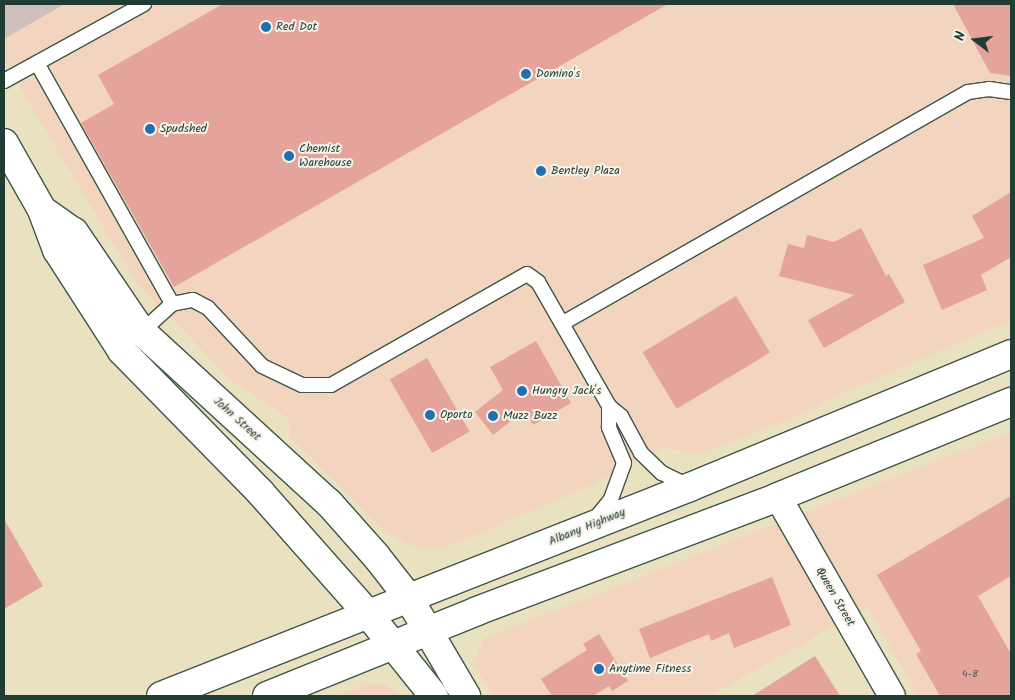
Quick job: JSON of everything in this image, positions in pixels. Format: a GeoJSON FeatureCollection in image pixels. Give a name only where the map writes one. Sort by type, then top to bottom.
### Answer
{"type":"FeatureCollection","features":[{"type":"Feature","properties":{"kind":"main road","name":"John Street"},"geometry":{"type":"LineString","coordinates":[[4,143],[42,210],[57,250],[122,351],[260,492],[368,614],[434,696]]}},
{"type":"Feature","properties":{"kind":"main road","name":"John Street"},"geometry":{"type":"LineString","coordinates":[[42,210],[74,232],[141,331],[329,503],[408,598],[466,696]]}},
{"type":"Feature","properties":{"kind":"main road","name":"Albany Highway"},"geometry":{"type":"LineString","coordinates":[[162,696],[690,487],[1011,354]]}},
{"type":"Feature","properties":{"kind":"main road"},"geometry":{"type":"LineString","coordinates":[[267,696],[778,497],[1011,402]]}},
{"type":"Feature","properties":{"kind":"street","name":"Queen Street"},"geometry":{"type":"LineString","coordinates":[[778,497],[892,696]]}},
{"type":"Feature","properties":{"kind":"lane"},"geometry":{"type":"LineString","coordinates":[[4,81],[144,4]]}},
{"type":"Feature","properties":{"kind":"lane"},"geometry":{"type":"LineString","coordinates":[[37,62],[172,304]]}},
{"type":"Feature","properties":{"kind":"lane"},"geometry":{"type":"LineString","coordinates":[[563,323],[968,92],[989,89],[1011,92]]}},
{"type":"Feature","properties":{"kind":"lane"},"geometry":{"type":"LineString","coordinates":[[122,351],[141,331],[172,304],[193,300],[208,308],[262,366],[302,385],[331,385],[527,274],[538,282],[563,323],[608,406],[621,416],[651,466],[690,487]]}},
{"type":"Feature","properties":{"kind":"lane"},"geometry":{"type":"LineString","coordinates":[[589,526],[611,499],[622,477],[624,463],[608,427],[608,406]]}},
{"type":"Feature","properties":{"kind":"shaded area"},"geometry":{"type":"Polygon","coordinates":[[[4,4],[65,4],[4,39],[4,4]]]}},
{"type":"Feature","properties":{"kind":"shaded area","name":"Bentley Plaza"},"geometry":{"type":"Polygon","coordinates":[[[67,4],[1011,4],[1011,320],[831,398],[804,413],[699,454],[664,448],[592,485],[441,549],[412,546],[388,534],[290,437],[288,418],[232,381],[136,282],[4,60],[4,39],[67,4]]]}},
{"type":"Feature","properties":{"kind":"shaded area"},"geometry":{"type":"Polygon","coordinates":[[[1011,432],[1011,696],[918,696],[868,607],[709,696],[493,696],[474,664],[483,639],[1011,432]]]}},
{"type":"Feature","properties":{"kind":"shaded area"},"geometry":{"type":"Polygon","coordinates":[[[367,684],[386,684],[401,696],[337,696],[367,684]]]}},
{"type":"Feature","properties":{"kind":"building"},"geometry":{"type":"Polygon","coordinates":[[[223,4],[668,4],[174,287],[81,123],[114,104],[98,75],[223,4]]]}},
{"type":"Feature","properties":{"kind":"building"},"geometry":{"type":"Polygon","coordinates":[[[953,4],[1011,4],[1011,76],[990,73],[953,4]]]}},
{"type":"Feature","properties":{"kind":"building"},"geometry":{"type":"Polygon","coordinates":[[[1011,192],[1011,257],[981,275],[987,290],[942,310],[923,265],[984,238],[972,216],[1011,192]]]}},
{"type":"Feature","properties":{"kind":"building"},"geometry":{"type":"Polygon","coordinates":[[[861,228],[886,276],[889,274],[905,302],[824,348],[808,320],[854,295],[779,276],[788,244],[804,248],[807,235],[834,242],[861,228]]]}},
{"type":"Feature","properties":{"kind":"building"},"geometry":{"type":"Polygon","coordinates":[[[736,296],[770,353],[677,409],[643,352],[736,296]]]}},
{"type":"Feature","properties":{"kind":"building"},"geometry":{"type":"Polygon","coordinates":[[[536,341],[571,403],[533,425],[525,410],[493,435],[475,412],[503,390],[490,367],[536,341]]]}},
{"type":"Feature","properties":{"kind":"building"},"geometry":{"type":"Polygon","coordinates":[[[427,358],[470,432],[432,453],[390,380],[427,358]]]}},
{"type":"Feature","properties":{"kind":"building"},"geometry":{"type":"Polygon","coordinates":[[[1011,496],[1011,576],[978,596],[1011,654],[1011,696],[940,696],[916,654],[921,651],[877,575],[1011,496]]]}},
{"type":"Feature","properties":{"kind":"building"},"geometry":{"type":"Polygon","coordinates":[[[4,519],[43,586],[4,609],[4,519]]]}},
{"type":"Feature","properties":{"kind":"building"},"geometry":{"type":"Polygon","coordinates":[[[772,577],[791,625],[734,648],[729,633],[711,641],[709,634],[650,658],[639,629],[772,577]]]}},
{"type":"Feature","properties":{"kind":"building"},"geometry":{"type":"Polygon","coordinates":[[[599,634],[628,681],[612,691],[609,686],[593,696],[552,696],[541,679],[587,650],[583,644],[599,634]]]}},
{"type":"Feature","properties":{"kind":"building"},"geometry":{"type":"Polygon","coordinates":[[[815,656],[840,696],[752,696],[815,656]]]}},
{"type":"Feature","properties":{"kind":"place","name":"Red Dot"},"geometry":{"type":"Point","coordinates":[266,27]}},
{"type":"Feature","properties":{"kind":"place","name":"Domino's"},"geometry":{"type":"Point","coordinates":[526,74]}},
{"type":"Feature","properties":{"kind":"place","name":"Spudshed"},"geometry":{"type":"Point","coordinates":[150,129]}},
{"type":"Feature","properties":{"kind":"place","name":"Chemist Warehouse"},"geometry":{"type":"Point","coordinates":[289,156]}},
{"type":"Feature","properties":{"kind":"place","name":"Bentley Plaza"},"geometry":{"type":"Point","coordinates":[541,171]}},
{"type":"Feature","properties":{"kind":"place","name":"Hungry Jack's"},"geometry":{"type":"Point","coordinates":[522,391]}},
{"type":"Feature","properties":{"kind":"place","name":"Oporto"},"geometry":{"type":"Point","coordinates":[430,415]}},
{"type":"Feature","properties":{"kind":"place","name":"Muzz Buzz"},"geometry":{"type":"Point","coordinates":[493,416]}},
{"type":"Feature","properties":{"kind":"place","name":"Anytime Fitness"},"geometry":{"type":"Point","coordinates":[599,669]}}]}
